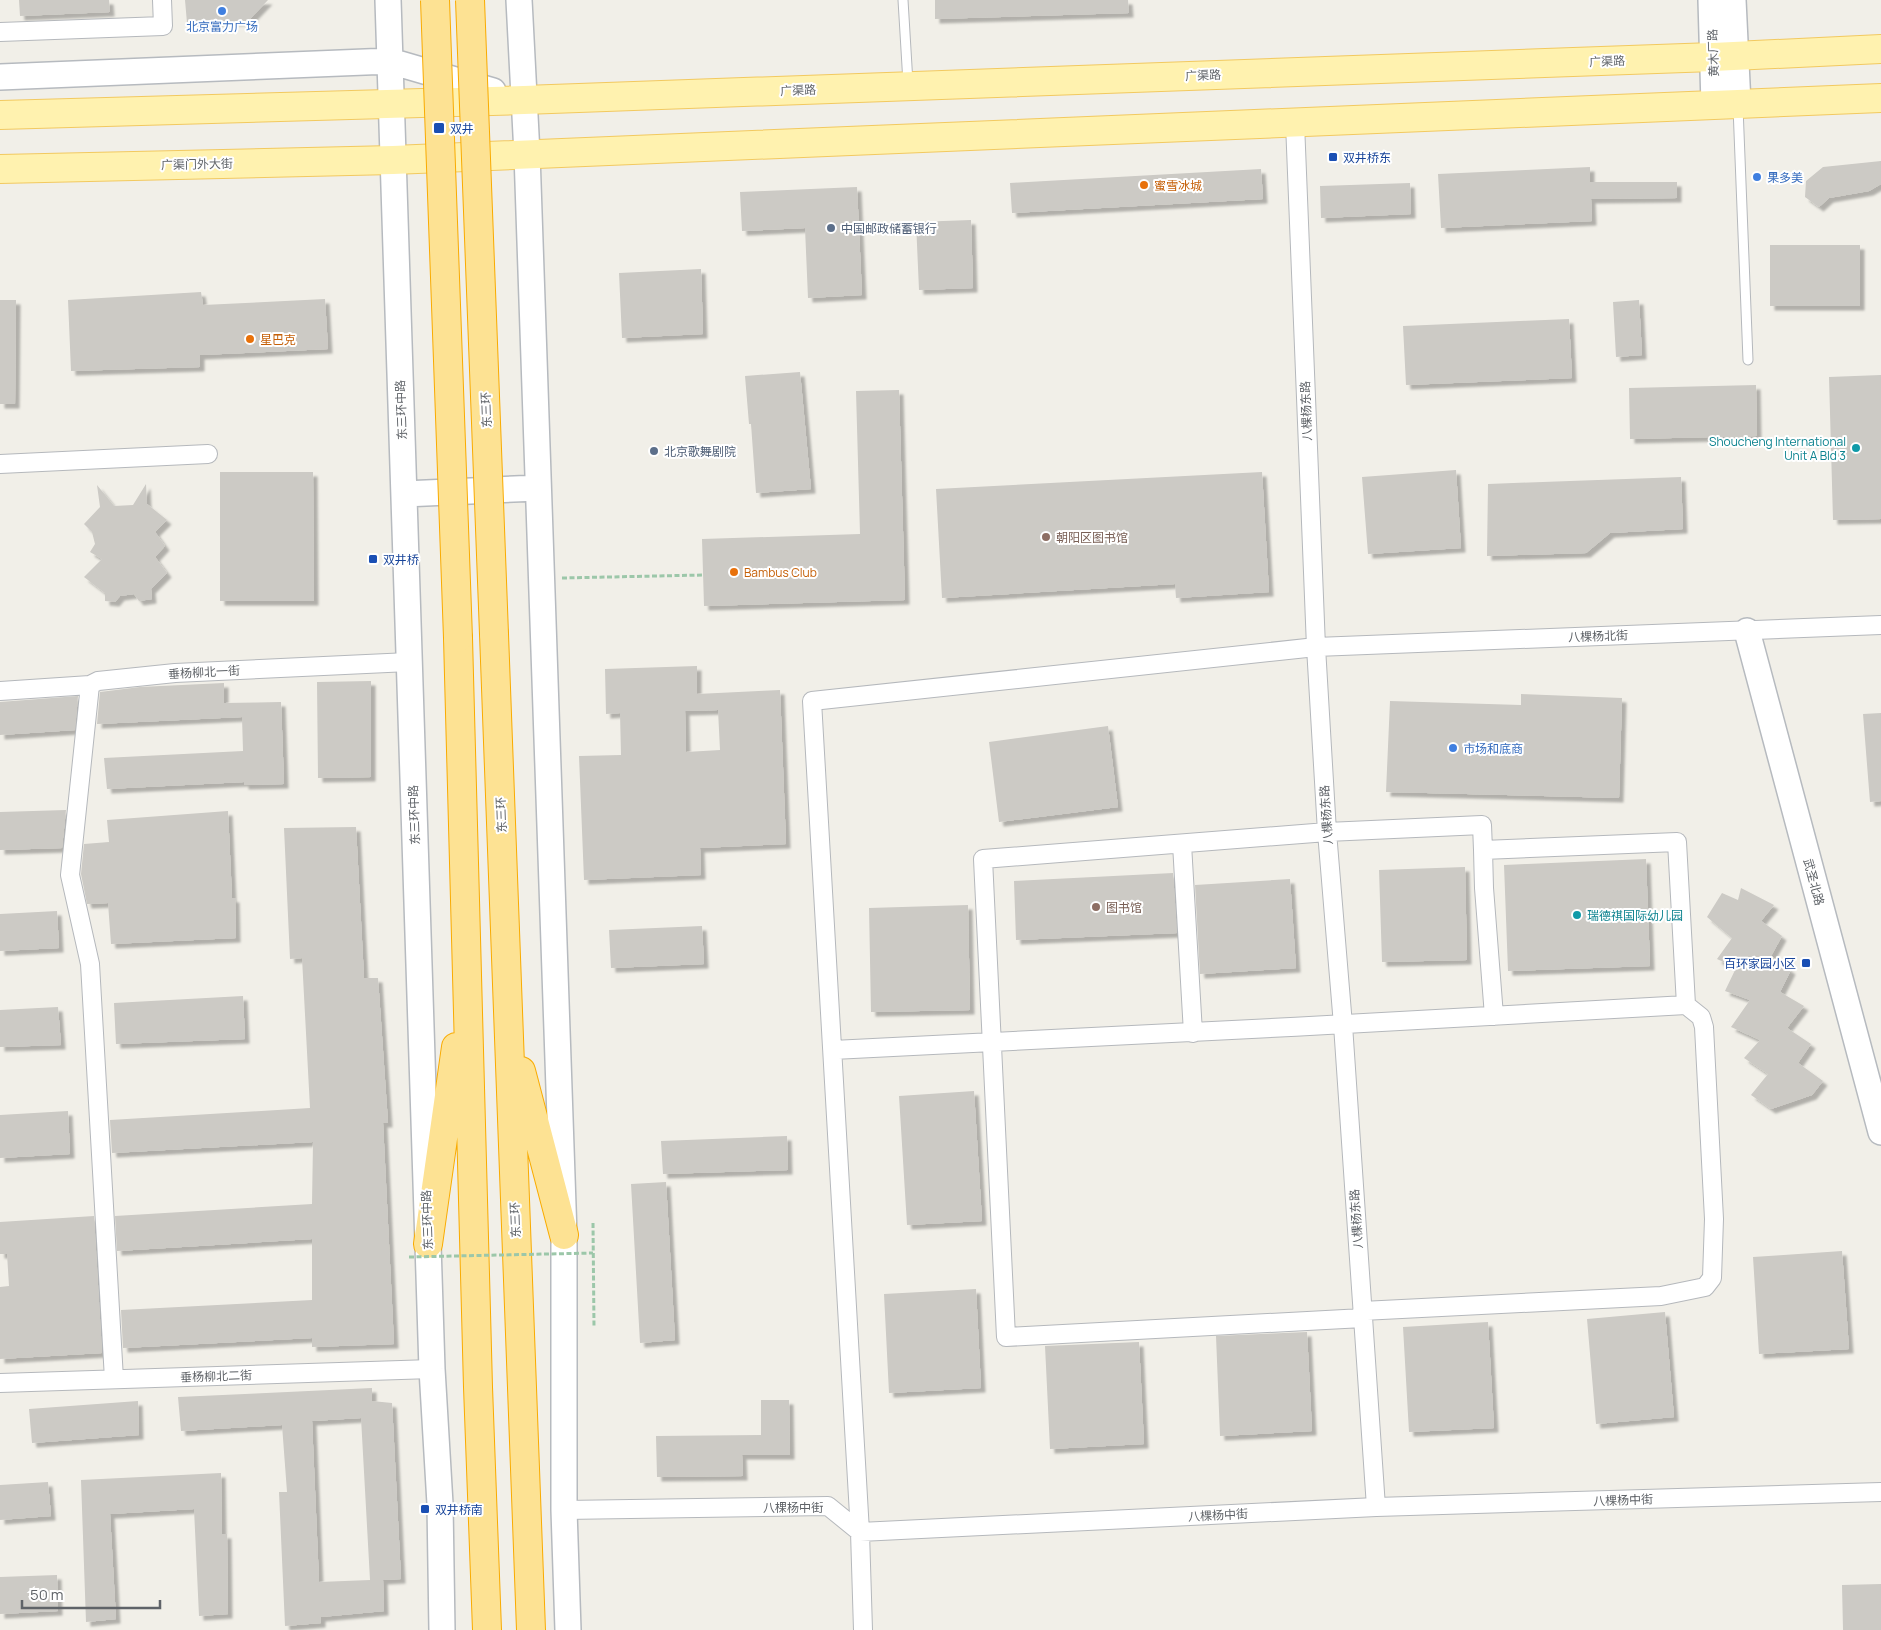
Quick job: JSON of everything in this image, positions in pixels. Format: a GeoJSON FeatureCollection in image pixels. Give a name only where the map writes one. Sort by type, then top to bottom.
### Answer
{"type":"FeatureCollection","features":[{"type":"Feature","properties":{"kind":"highway"},"geometry":{"type":"LineString","coordinates":[[435,0],[458,638],[487,1630]]}},
{"type":"Feature","properties":{"kind":"highway","name":"东三环"},"geometry":{"type":"LineString","coordinates":[[470,0],[531,1630]]}},
{"type":"Feature","properties":{"kind":"highway"},"geometry":{"type":"LineString","coordinates":[[418,1251],[467,968]]}},
{"type":"Feature","properties":{"kind":"highway"},"geometry":{"type":"LineString","coordinates":[[508,1021],[564,1235]]}},
{"type":"Feature","properties":{"kind":"main road","name":"广渠路"},"geometry":{"type":"LineString","coordinates":[[392,104],[1725,57],[1881,49]]}},
{"type":"Feature","properties":{"kind":"main road"},"geometry":{"type":"LineString","coordinates":[[527,154],[1881,98]]}},
{"type":"Feature","properties":{"kind":"main road"},"geometry":{"type":"LineString","coordinates":[[7,112],[392,104]]}},
{"type":"Feature","properties":{"kind":"main road","name":"广渠门外大街"},"geometry":{"type":"LineString","coordinates":[[0,169],[393,160],[527,154]]}},
{"type":"Feature","properties":{"kind":"street"},"geometry":{"type":"LineString","coordinates":[[0,32],[163,26],[162,0]]}},
{"type":"Feature","properties":{"kind":"street","name":"东三环中路"},"geometry":{"type":"LineString","coordinates":[[388,0],[409,662],[418,1251],[432,1369],[440,1504],[442,1630]]}},
{"type":"Feature","properties":{"kind":"street"},"geometry":{"type":"LineString","coordinates":[[520,0],[527,154],[564,1235],[564,1510],[568,1630]]}},
{"type":"Feature","properties":{"kind":"street","name":"黄木厂路"},"geometry":{"type":"LineString","coordinates":[[1712,0],[1725,57]]}},
{"type":"Feature","properties":{"kind":"street","name":"黄木厂路"},"geometry":{"type":"LineString","coordinates":[[1726,105],[1725,57],[1733,0]]}},
{"type":"Feature","properties":{"kind":"street"},"geometry":{"type":"LineString","coordinates":[[0,77],[390,61],[524,100]]}},
{"type":"Feature","properties":{"kind":"street","name":"八棵杨东路"},"geometry":{"type":"LineString","coordinates":[[1295,123],[1316,647],[1327,832],[1343,1025],[1376,1507]]}},
{"type":"Feature","properties":{"kind":"street"},"geometry":{"type":"LineString","coordinates":[[0,464],[208,454]]}},
{"type":"Feature","properties":{"kind":"street"},"geometry":{"type":"LineString","coordinates":[[404,494],[538,488]]}},
{"type":"Feature","properties":{"kind":"street","name":"八棵杨北街"},"geometry":{"type":"LineString","coordinates":[[833,1050],[812,701],[1316,647],[1881,625]]}},
{"type":"Feature","properties":{"kind":"street","name":"武圣北路"},"geometry":{"type":"LineString","coordinates":[[1747,631],[1881,1132]]}},
{"type":"Feature","properties":{"kind":"street","name":"垂杨柳北一街"},"geometry":{"type":"LineString","coordinates":[[0,692],[90,685],[98,681],[175,673],[409,662]]}},
{"type":"Feature","properties":{"kind":"street"},"geometry":{"type":"LineString","coordinates":[[90,685],[70,875],[90,964],[114,1379]]}},
{"type":"Feature","properties":{"kind":"street"},"geometry":{"type":"LineString","coordinates":[[863,1630],[860,1532],[833,1050],[991,1042],[1193,1033],[1343,1025],[1686,1005],[1701,1017],[1704,1027],[1714,1219],[1712,1278],[1705,1287],[1662,1296],[1006,1336],[991,1042],[984,859],[1327,832],[1482,826],[1484,888],[1494,1016]]}},
{"type":"Feature","properties":{"kind":"street"},"geometry":{"type":"LineString","coordinates":[[1483,850],[1677,842],[1686,1005]]}},
{"type":"Feature","properties":{"kind":"street"},"geometry":{"type":"LineString","coordinates":[[1182,844],[1193,1033]]}},
{"type":"Feature","properties":{"kind":"street","name":"垂杨柳北二街"},"geometry":{"type":"LineString","coordinates":[[0,1383],[432,1369]]}},
{"type":"Feature","properties":{"kind":"street","name":"八棵杨中街"},"geometry":{"type":"LineString","coordinates":[[564,1510],[828,1506],[860,1532],[1376,1507],[1881,1492]]}},
{"type":"Feature","properties":{"kind":"lane"},"geometry":{"type":"LineString","coordinates":[[903,0],[908,86]]}},
{"type":"Feature","properties":{"kind":"lane"},"geometry":{"type":"LineString","coordinates":[[1726,105],[1748,360]]}},
{"type":"Feature","properties":{"kind":"path"},"geometry":{"type":"LineString","coordinates":[[542,578],[703,575]]}},
{"type":"Feature","properties":{"kind":"path"},"geometry":{"type":"LineString","coordinates":[[594,1223],[594,1328]]}},
{"type":"Feature","properties":{"kind":"path"},"geometry":{"type":"LineString","coordinates":[[418,1251],[593,1253]]}},
{"type":"Feature","properties":{"kind":"building"},"geometry":{"type":"Polygon","coordinates":[[[19,0],[109,0],[110,12],[20,16],[19,0]]]}},
{"type":"Feature","properties":{"kind":"building","name":"北京富力广场"},"geometry":{"type":"Polygon","coordinates":[[[185,0],[268,0],[248,21],[187,23],[185,0]]]}},
{"type":"Feature","properties":{"kind":"building"},"geometry":{"type":"Polygon","coordinates":[[[935,0],[1128,0],[1129,13],[935,19],[935,0]]]}},
{"type":"Feature","properties":{"kind":"building"},"geometry":{"type":"Polygon","coordinates":[[[1881,161],[1881,184],[1869,191],[1829,198],[1819,207],[1805,197],[1806,181],[1823,167],[1881,161]]]}},
{"type":"Feature","properties":{"kind":"building"},"geometry":{"type":"Polygon","coordinates":[[[1590,167],[1590,182],[1677,182],[1677,198],[1591,199],[1592,221],[1441,228],[1438,174],[1590,167]]]}},
{"type":"Feature","properties":{"kind":"building"},"geometry":{"type":"Polygon","coordinates":[[[1261,169],[1263,199],[1012,213],[1010,183],[1261,169]]]}},
{"type":"Feature","properties":{"kind":"building"},"geometry":{"type":"Polygon","coordinates":[[[1410,183],[1411,214],[1321,218],[1320,186],[1410,183]]]}},
{"type":"Feature","properties":{"kind":"building"},"geometry":{"type":"Polygon","coordinates":[[[857,187],[862,295],[808,298],[805,228],[742,231],[740,192],[857,187]]]}},
{"type":"Feature","properties":{"kind":"building"},"geometry":{"type":"Polygon","coordinates":[[[971,220],[973,288],[919,290],[916,222],[971,220]]]}},
{"type":"Feature","properties":{"kind":"building"},"geometry":{"type":"Polygon","coordinates":[[[1770,245],[1860,245],[1860,306],[1770,306],[1770,245]]]}},
{"type":"Feature","properties":{"kind":"building"},"geometry":{"type":"Polygon","coordinates":[[[701,269],[703,334],[622,338],[619,273],[701,269]]]}},
{"type":"Feature","properties":{"kind":"building"},"geometry":{"type":"Polygon","coordinates":[[[201,292],[203,305],[325,299],[328,349],[200,355],[200,367],[71,371],[68,300],[201,292]]]}},
{"type":"Feature","properties":{"kind":"building"},"geometry":{"type":"Polygon","coordinates":[[[0,300],[16,300],[15,404],[0,404],[0,300]]]}},
{"type":"Feature","properties":{"kind":"building"},"geometry":{"type":"Polygon","coordinates":[[[1639,300],[1642,355],[1616,357],[1613,302],[1639,300]]]}},
{"type":"Feature","properties":{"kind":"building"},"geometry":{"type":"Polygon","coordinates":[[[1569,319],[1572,378],[1406,385],[1403,326],[1569,319]]]}},
{"type":"Feature","properties":{"kind":"building"},"geometry":{"type":"Polygon","coordinates":[[[800,372],[811,489],[756,493],[745,376],[800,372]]]}},
{"type":"Feature","properties":{"kind":"building","name":"Shoucheng International Unit A Bld 3"},"geometry":{"type":"Polygon","coordinates":[[[1881,375],[1881,519],[1833,520],[1829,377],[1881,375]]]}},
{"type":"Feature","properties":{"kind":"building"},"geometry":{"type":"Polygon","coordinates":[[[1756,385],[1757,436],[1630,439],[1629,388],[1756,385]]]}},
{"type":"Feature","properties":{"kind":"building"},"geometry":{"type":"Polygon","coordinates":[[[899,390],[905,600],[704,606],[702,539],[860,534],[856,391],[899,390]]]}},
{"type":"Feature","properties":{"kind":"building"},"geometry":{"type":"Polygon","coordinates":[[[1456,470],[1461,548],[1368,554],[1362,477],[1456,470]]]}},
{"type":"Feature","properties":{"kind":"building"},"geometry":{"type":"Polygon","coordinates":[[[220,472],[313,472],[314,601],[220,601],[220,472]]]}},
{"type":"Feature","properties":{"kind":"building","name":"朝阳区图书馆"},"geometry":{"type":"Polygon","coordinates":[[[1262,472],[1269,592],[1176,598],[1175,584],[942,598],[936,489],[1262,472]]]}},
{"type":"Feature","properties":{"kind":"building"},"geometry":{"type":"Polygon","coordinates":[[[1681,477],[1683,529],[1610,533],[1586,553],[1487,556],[1488,484],[1681,477]]]}},
{"type":"Feature","properties":{"kind":"building"},"geometry":{"type":"Polygon","coordinates":[[[146,484],[147,504],[167,520],[155,532],[165,546],[155,557],[167,573],[151,589],[152,599],[139,601],[134,594],[120,596],[115,602],[105,601],[105,593],[84,577],[102,559],[90,552],[95,544],[92,532],[84,524],[100,507],[97,485],[114,506],[133,505],[146,484]]]}},
{"type":"Feature","properties":{"kind":"building"},"geometry":{"type":"Polygon","coordinates":[[[697,666],[697,694],[780,690],[786,844],[700,848],[701,875],[584,880],[579,756],[621,755],[620,713],[606,714],[605,669],[697,666]],[[718,710],[685,711],[686,752],[720,750],[718,710]]]}},
{"type":"Feature","properties":{"kind":"building"},"geometry":{"type":"Polygon","coordinates":[[[371,681],[371,777],[318,778],[317,682],[371,681]]]}},
{"type":"Feature","properties":{"kind":"building"},"geometry":{"type":"Polygon","coordinates":[[[224,683],[224,703],[281,702],[284,784],[244,785],[244,782],[107,789],[104,758],[243,751],[242,717],[97,724],[100,692],[140,687],[224,683]]]}},
{"type":"Feature","properties":{"kind":"building"},"geometry":{"type":"Polygon","coordinates":[[[1521,694],[1622,698],[1619,798],[1386,792],[1390,701],[1521,705],[1521,694]]]}},
{"type":"Feature","properties":{"kind":"building"},"geometry":{"type":"Polygon","coordinates":[[[78,696],[75,730],[0,735],[0,702],[78,696]]]}},
{"type":"Feature","properties":{"kind":"building"},"geometry":{"type":"Polygon","coordinates":[[[1881,713],[1881,801],[1870,802],[1863,714],[1881,713]]]}},
{"type":"Feature","properties":{"kind":"building"},"geometry":{"type":"Polygon","coordinates":[[[1108,726],[1118,807],[999,822],[989,742],[1108,726]]]}},
{"type":"Feature","properties":{"kind":"building"},"geometry":{"type":"Polygon","coordinates":[[[66,810],[62,848],[0,850],[0,812],[66,810]]]}},
{"type":"Feature","properties":{"kind":"building"},"geometry":{"type":"Polygon","coordinates":[[[228,811],[232,898],[235,898],[236,938],[111,944],[108,903],[87,904],[81,874],[84,844],[109,842],[107,820],[228,811]]]}},
{"type":"Feature","properties":{"kind":"building"},"geometry":{"type":"Polygon","coordinates":[[[356,827],[364,978],[378,978],[388,1123],[383,1123],[394,1344],[312,1347],[312,1338],[123,1348],[121,1310],[312,1300],[312,1239],[117,1251],[115,1216],[312,1204],[313,1142],[112,1153],[110,1120],[310,1108],[302,958],[290,959],[284,828],[356,827]]]}},
{"type":"Feature","properties":{"kind":"building","name":"瑞德祺国际幼儿园"},"geometry":{"type":"Polygon","coordinates":[[[1646,859],[1650,966],[1508,971],[1504,865],[1646,859]]]}},
{"type":"Feature","properties":{"kind":"building"},"geometry":{"type":"Polygon","coordinates":[[[1465,867],[1467,960],[1382,962],[1379,870],[1465,867]]]}},
{"type":"Feature","properties":{"kind":"building","name":"图书馆"},"geometry":{"type":"Polygon","coordinates":[[[1173,873],[1177,933],[1016,940],[1014,881],[1173,873]]]}},
{"type":"Feature","properties":{"kind":"building"},"geometry":{"type":"Polygon","coordinates":[[[1290,879],[1296,968],[1200,974],[1195,885],[1290,879]]]}},
{"type":"Feature","properties":{"kind":"building"},"geometry":{"type":"Polygon","coordinates":[[[1741,888],[1774,905],[1761,921],[1782,936],[1771,956],[1791,970],[1780,992],[1804,1006],[1787,1028],[1811,1044],[1798,1063],[1823,1081],[1812,1095],[1771,1109],[1751,1095],[1768,1074],[1744,1058],[1760,1040],[1731,1027],[1750,1000],[1725,991],[1736,968],[1717,959],[1732,938],[1707,917],[1722,893],[1738,900],[1741,888]]]}},
{"type":"Feature","properties":{"kind":"building"},"geometry":{"type":"Polygon","coordinates":[[[968,905],[970,1010],[871,1012],[869,908],[968,905]]]}},
{"type":"Feature","properties":{"kind":"building"},"geometry":{"type":"Polygon","coordinates":[[[57,911],[59,948],[0,951],[0,914],[57,911]]]}},
{"type":"Feature","properties":{"kind":"building"},"geometry":{"type":"Polygon","coordinates":[[[702,926],[704,964],[611,968],[609,930],[702,926]]]}},
{"type":"Feature","properties":{"kind":"building"},"geometry":{"type":"Polygon","coordinates":[[[243,996],[245,1039],[116,1044],[114,1003],[243,996]]]}},
{"type":"Feature","properties":{"kind":"building"},"geometry":{"type":"Polygon","coordinates":[[[58,1007],[61,1045],[0,1047],[0,1010],[58,1007]]]}},
{"type":"Feature","properties":{"kind":"building"},"geometry":{"type":"Polygon","coordinates":[[[974,1091],[982,1221],[907,1225],[899,1096],[974,1091]]]}},
{"type":"Feature","properties":{"kind":"building"},"geometry":{"type":"Polygon","coordinates":[[[68,1111],[70,1154],[0,1158],[0,1115],[68,1111]]]}},
{"type":"Feature","properties":{"kind":"building"},"geometry":{"type":"Polygon","coordinates":[[[787,1136],[788,1170],[663,1174],[661,1141],[787,1136]]]}},
{"type":"Feature","properties":{"kind":"building"},"geometry":{"type":"Polygon","coordinates":[[[666,1182],[675,1340],[640,1343],[631,1184],[666,1182]]]}},
{"type":"Feature","properties":{"kind":"building"},"geometry":{"type":"Polygon","coordinates":[[[94,1216],[102,1353],[0,1359],[0,1287],[9,1286],[7,1254],[0,1254],[0,1222],[94,1216]]]}},
{"type":"Feature","properties":{"kind":"building"},"geometry":{"type":"Polygon","coordinates":[[[1842,1251],[1849,1349],[1759,1354],[1753,1257],[1842,1251]]]}},
{"type":"Feature","properties":{"kind":"building"},"geometry":{"type":"Polygon","coordinates":[[[976,1289],[981,1388],[889,1393],[884,1294],[976,1289]]]}},
{"type":"Feature","properties":{"kind":"building"},"geometry":{"type":"Polygon","coordinates":[[[1665,1312],[1674,1417],[1596,1424],[1587,1319],[1665,1312]]]}},
{"type":"Feature","properties":{"kind":"building"},"geometry":{"type":"Polygon","coordinates":[[[1488,1322],[1494,1428],[1409,1432],[1403,1327],[1488,1322]]]}},
{"type":"Feature","properties":{"kind":"building"},"geometry":{"type":"Polygon","coordinates":[[[1307,1332],[1312,1431],[1220,1436],[1216,1336],[1307,1332]]]}},
{"type":"Feature","properties":{"kind":"building"},"geometry":{"type":"Polygon","coordinates":[[[1139,1342],[1144,1444],[1050,1449],[1045,1346],[1139,1342]]]}},
{"type":"Feature","properties":{"kind":"building"},"geometry":{"type":"Polygon","coordinates":[[[372,1388],[372,1401],[392,1403],[401,1579],[383,1580],[384,1611],[321,1617],[321,1623],[285,1626],[279,1492],[287,1492],[282,1425],[181,1431],[178,1397],[372,1388]],[[361,1418],[312,1421],[319,1582],[370,1580],[361,1418]]]}},
{"type":"Feature","properties":{"kind":"building"},"geometry":{"type":"Polygon","coordinates":[[[761,1400],[789,1400],[790,1455],[742,1455],[743,1476],[657,1477],[656,1436],[761,1435],[761,1400]]]}},
{"type":"Feature","properties":{"kind":"building"},"geometry":{"type":"Polygon","coordinates":[[[138,1401],[139,1435],[32,1443],[29,1409],[138,1401]]]}},
{"type":"Feature","properties":{"kind":"building"},"geometry":{"type":"Polygon","coordinates":[[[221,1473],[222,1534],[227,1534],[228,1614],[199,1616],[194,1509],[110,1514],[116,1619],[86,1622],[81,1480],[221,1473]]]}},
{"type":"Feature","properties":{"kind":"building"},"geometry":{"type":"Polygon","coordinates":[[[48,1482],[51,1516],[0,1520],[0,1485],[48,1482]]]}},
{"type":"Feature","properties":{"kind":"building"},"geometry":{"type":"Polygon","coordinates":[[[57,1575],[58,1611],[0,1614],[0,1577],[57,1575]]]}},
{"type":"Feature","properties":{"kind":"building"},"geometry":{"type":"Polygon","coordinates":[[[1881,1584],[1881,1630],[1843,1630],[1842,1585],[1881,1584]]]}},
{"type":"Feature","properties":{"kind":"place","name":"北京富力广场"},"geometry":{"type":"Point","coordinates":[222,11]}},
{"type":"Feature","properties":{"kind":"place","name":"双井"},"geometry":{"type":"Point","coordinates":[439,128]}},
{"type":"Feature","properties":{"kind":"place","name":"双井桥东"},"geometry":{"type":"Point","coordinates":[1333,157]}},
{"type":"Feature","properties":{"kind":"place","name":"果多美"},"geometry":{"type":"Point","coordinates":[1757,177]}},
{"type":"Feature","properties":{"kind":"place","name":"蜜雪冰城"},"geometry":{"type":"Point","coordinates":[1144,185]}},
{"type":"Feature","properties":{"kind":"place","name":"中国邮政储蓄银行"},"geometry":{"type":"Point","coordinates":[831,228]}},
{"type":"Feature","properties":{"kind":"place","name":"星巴克"},"geometry":{"type":"Point","coordinates":[250,339]}},
{"type":"Feature","properties":{"kind":"place","name":"Shoucheng International Unit A Bld 3"},"geometry":{"type":"Point","coordinates":[1856,448]}},
{"type":"Feature","properties":{"kind":"place","name":"北京歌舞剧院"},"geometry":{"type":"Point","coordinates":[654,451]}},
{"type":"Feature","properties":{"kind":"place","name":"朝阳区图书馆"},"geometry":{"type":"Point","coordinates":[1046,537]}},
{"type":"Feature","properties":{"kind":"place","name":"双井桥"},"geometry":{"type":"Point","coordinates":[373,559]}},
{"type":"Feature","properties":{"kind":"place","name":"Bambus Club"},"geometry":{"type":"Point","coordinates":[734,572]}},
{"type":"Feature","properties":{"kind":"place","name":"市场和底商"},"geometry":{"type":"Point","coordinates":[1453,748]}},
{"type":"Feature","properties":{"kind":"place","name":"图书馆"},"geometry":{"type":"Point","coordinates":[1096,907]}},
{"type":"Feature","properties":{"kind":"place","name":"瑞德祺国际幼儿园"},"geometry":{"type":"Point","coordinates":[1577,915]}},
{"type":"Feature","properties":{"kind":"place","name":"百环家园小区"},"geometry":{"type":"Point","coordinates":[1806,963]}},
{"type":"Feature","properties":{"kind":"place","name":"双井桥南"},"geometry":{"type":"Point","coordinates":[425,1509]}}]}
